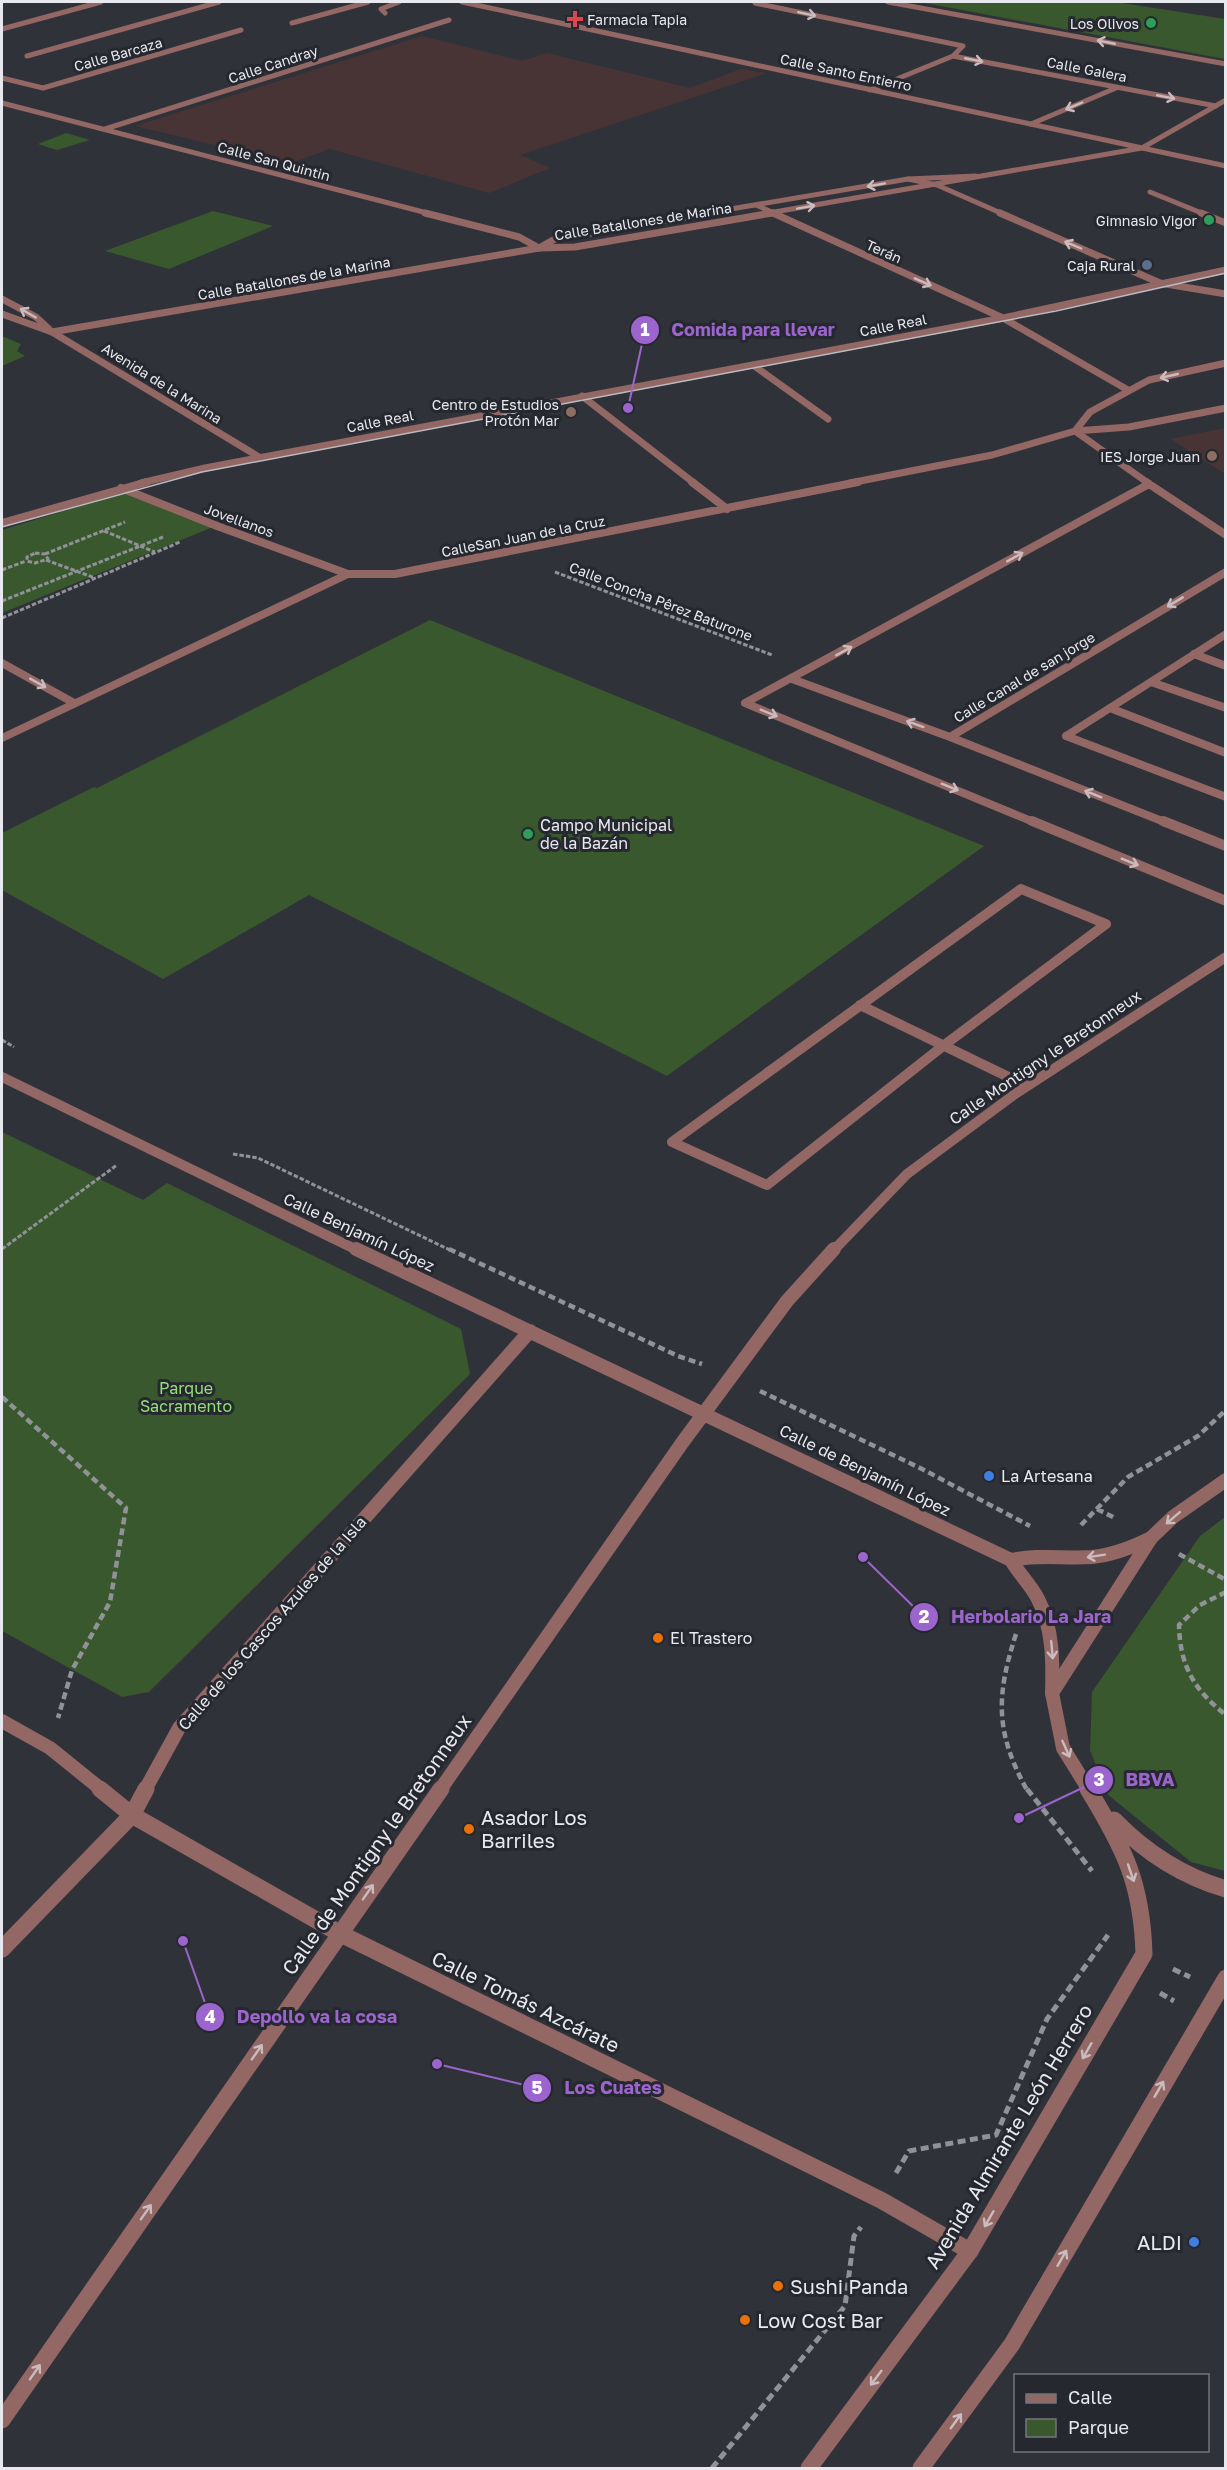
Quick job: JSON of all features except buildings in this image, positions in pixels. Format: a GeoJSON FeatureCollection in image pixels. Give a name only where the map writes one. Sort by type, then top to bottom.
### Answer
{"type":"FeatureCollection","features":[{"type":"Feature","properties":{"kind":"street"},"geometry":{"type":"LineString","coordinates":[[2,29],[101,2]]}},
{"type":"Feature","properties":{"kind":"street"},"geometry":{"type":"LineString","coordinates":[[27,56],[219,2]]}},
{"type":"Feature","properties":{"kind":"street"},"geometry":{"type":"LineString","coordinates":[[292,24],[368,2]]}},
{"type":"Feature","properties":{"kind":"street"},"geometry":{"type":"LineString","coordinates":[[385,13],[381,9],[399,2]]}},
{"type":"Feature","properties":{"kind":"street","name":"Calle Santo Entierro"},"geometry":{"type":"LineString","coordinates":[[462,2],[1226,166]]}},
{"type":"Feature","properties":{"kind":"street"},"geometry":{"type":"LineString","coordinates":[[760,2],[755,3],[963,46],[953,56],[870,90]]}},
{"type":"Feature","properties":{"kind":"street"},"geometry":{"type":"LineString","coordinates":[[888,2],[1226,64]]}},
{"type":"Feature","properties":{"kind":"street","name":"Calle Candray"},"geometry":{"type":"LineString","coordinates":[[105,129],[449,21]]}},
{"type":"Feature","properties":{"kind":"street","name":"Calle Barcaza"},"geometry":{"type":"LineString","coordinates":[[2,78],[43,88],[241,30]]}},
{"type":"Feature","properties":{"kind":"street","name":"Calle Galera"},"geometry":{"type":"LineString","coordinates":[[953,56],[1216,106]]}},
{"type":"Feature","properties":{"kind":"street"},"geometry":{"type":"LineString","coordinates":[[1031,124],[1117,87]]}},
{"type":"Feature","properties":{"kind":"street"},"geometry":{"type":"LineString","coordinates":[[976,176],[1142,148],[1226,100]]}},
{"type":"Feature","properties":{"kind":"street","name":"Calle San Quintin"},"geometry":{"type":"LineString","coordinates":[[2,103],[519,237],[539,248]]}},
{"type":"Feature","properties":{"kind":"street","name":"Calle Batallones de Marina"},"geometry":{"type":"LineString","coordinates":[[539,248],[555,239],[756,205],[908,180],[976,176]]}},
{"type":"Feature","properties":{"kind":"street","name":"Calle Batallones de Marina"},"geometry":{"type":"LineString","coordinates":[[539,248],[575,247],[937,185],[976,176]]}},
{"type":"Feature","properties":{"kind":"street"},"geometry":{"type":"LineString","coordinates":[[908,180],[937,185],[1166,284],[1226,294]]}},
{"type":"Feature","properties":{"kind":"street"},"geometry":{"type":"LineString","coordinates":[[1150,192],[1226,223]]}},
{"type":"Feature","properties":{"kind":"street","name":"Terán"},"geometry":{"type":"LineString","coordinates":[[756,205],[1003,318],[1128,390]]}},
{"type":"Feature","properties":{"kind":"street","name":"Calle Batallones de la Marina"},"geometry":{"type":"LineString","coordinates":[[52,332],[539,248]]}},
{"type":"Feature","properties":{"kind":"street","name":"Calle Real"},"geometry":{"type":"LineString","coordinates":[[2,523],[121,488],[258,457],[1003,318],[1226,270]]}},
{"type":"Feature","properties":{"kind":"street","name":"Avenida de la Marina"},"geometry":{"type":"LineString","coordinates":[[2,299],[36,317],[52,332]]}},
{"type":"Feature","properties":{"kind":"street","name":"Avenida de la Marina"},"geometry":{"type":"LineString","coordinates":[[2,314],[52,332],[112,366],[258,457]]}},
{"type":"Feature","properties":{"kind":"street"},"geometry":{"type":"LineString","coordinates":[[1226,363],[1149,380],[1090,412],[1075,431],[1226,535]]}},
{"type":"Feature","properties":{"kind":"street"},"geometry":{"type":"LineString","coordinates":[[753,364],[828,419]]}},
{"type":"Feature","properties":{"kind":"street"},"geometry":{"type":"LineString","coordinates":[[582,396],[727,509]]}},
{"type":"Feature","properties":{"kind":"street","name":"CalleSan Juan de la Cruz"},"geometry":{"type":"LineString","coordinates":[[2,738],[348,574],[395,574],[992,455],[1075,431],[1129,427],[1226,408]]}},
{"type":"Feature","properties":{"kind":"street"},"geometry":{"type":"LineString","coordinates":[[1149,484],[745,703],[1226,901]]}},
{"type":"Feature","properties":{"kind":"street","name":"Jovellanos"},"geometry":{"type":"LineString","coordinates":[[121,488],[202,521],[348,574]]}},
{"type":"Feature","properties":{"kind":"street","name":"Calle Canal de san jorge"},"geometry":{"type":"LineString","coordinates":[[792,679],[950,737],[1226,572]]}},
{"type":"Feature","properties":{"kind":"street"},"geometry":{"type":"LineString","coordinates":[[1226,634],[1066,736],[1226,797]]}},
{"type":"Feature","properties":{"kind":"street"},"geometry":{"type":"LineString","coordinates":[[1194,654],[1226,666]]}},
{"type":"Feature","properties":{"kind":"street"},"geometry":{"type":"LineString","coordinates":[[2,663],[74,703]]}},
{"type":"Feature","properties":{"kind":"street"},"geometry":{"type":"LineString","coordinates":[[1151,682],[1226,708]]}},
{"type":"Feature","properties":{"kind":"street"},"geometry":{"type":"LineString","coordinates":[[1110,708],[1226,753]]}},
{"type":"Feature","properties":{"kind":"street"},"geometry":{"type":"LineString","coordinates":[[950,737],[1226,846]]}},
{"type":"Feature","properties":{"kind":"street"},"geometry":{"type":"LineString","coordinates":[[1021,889],[1106,924],[943,1046],[766,1185],[672,1142],[860,1005],[1021,889]]}},
{"type":"Feature","properties":{"kind":"street","name":"Calle Montigny le Bretonneux"},"geometry":{"type":"LineString","coordinates":[[704,1412],[788,1301],[863,1217],[908,1174],[1027,1086],[1226,957]]}},
{"type":"Feature","properties":{"kind":"street"},"geometry":{"type":"LineString","coordinates":[[860,1005],[1027,1086]]}},
{"type":"Feature","properties":{"kind":"street","name":"Calle Benjamín López"},"geometry":{"type":"LineString","coordinates":[[2,1077],[530,1331],[704,1412]]}},
{"type":"Feature","properties":{"kind":"street","name":"Calle de los Cascos Azules de la Isla"},"geometry":{"type":"LineString","coordinates":[[2,1949],[132,1815],[179,1728],[530,1331]]}},
{"type":"Feature","properties":{"kind":"street","name":"Calle de Benjamín López"},"geometry":{"type":"LineString","coordinates":[[704,1412],[1011,1560]]}},
{"type":"Feature","properties":{"kind":"street","name":"Calle de Montigny le Bretonneux"},"geometry":{"type":"LineString","coordinates":[[2,2420],[704,1412]]}},
{"type":"Feature","properties":{"kind":"street"},"geometry":{"type":"LineString","coordinates":[[1052,1693],[1152,1538],[1173,1517],[1223,1480]]}},
{"type":"Feature","properties":{"kind":"street"},"geometry":{"type":"LineString","coordinates":[[1152,1538],[1130,1548],[1094,1557],[1036,1555],[1011,1560],[1019,1575],[1038,1599],[1053,1646],[1052,1693],[1063,1748],[1097,1802],[1131,1839],[1156,1859],[1188,1876],[1226,1889]]}},
{"type":"Feature","properties":{"kind":"street","name":"Calle Tomás Azcárate"},"geometry":{"type":"LineString","coordinates":[[2,1721],[50,1748],[132,1815],[339,1933],[881,2200],[970,2251]]}},
{"type":"Feature","properties":{"kind":"street","name":"Avenida Almirante León Herrero"},"geometry":{"type":"LineString","coordinates":[[808,2469],[970,2251],[1144,1954],[1143,1920],[1136,1884],[1120,1842],[1097,1802]]}},
{"type":"Feature","properties":{"kind":"street"},"geometry":{"type":"LineString","coordinates":[[921,2469],[1012,2344],[1202,2015],[1226,1978]]}},
{"type":"Feature","properties":{"kind":"path"},"geometry":{"type":"LineString","coordinates":[[27,561],[26,558],[32,554],[45,554],[164,506]]}},
{"type":"Feature","properties":{"kind":"path"},"geometry":{"type":"LineString","coordinates":[[51,508],[155,553]]}},
{"type":"Feature","properties":{"kind":"path"},"geometry":{"type":"LineString","coordinates":[[2,601],[202,521]]}},
{"type":"Feature","properties":{"kind":"path"},"geometry":{"type":"LineString","coordinates":[[2,618],[217,526]]}},
{"type":"Feature","properties":{"kind":"path","name":"Calle Concha Pêrez Baturone"},"geometry":{"type":"LineString","coordinates":[[505,553],[810,669]]}},
{"type":"Feature","properties":{"kind":"path"},"geometry":{"type":"LineString","coordinates":[[45,554],[48,557],[46,560]]}},
{"type":"Feature","properties":{"kind":"path"},"geometry":{"type":"LineString","coordinates":[[2,570],[27,561],[35,563],[46,560],[95,578]]}},
{"type":"Feature","properties":{"kind":"path"},"geometry":{"type":"LineString","coordinates":[[2,1041],[22,1051]]}},
{"type":"Feature","properties":{"kind":"path"},"geometry":{"type":"LineString","coordinates":[[2,1249],[144,1146]]}},
{"type":"Feature","properties":{"kind":"path"},"geometry":{"type":"LineString","coordinates":[[230,1154],[258,1158],[577,1310],[730,1377],[922,1469],[1036,1528]]}},
{"type":"Feature","properties":{"kind":"path"},"geometry":{"type":"LineString","coordinates":[[2,1397],[126,1508],[110,1602],[72,1670],[50,1748]]}},
{"type":"Feature","properties":{"kind":"path"},"geometry":{"type":"LineString","coordinates":[[1076,1530],[1128,1477],[1197,1436],[1226,1410]]}},
{"type":"Feature","properties":{"kind":"path"},"geometry":{"type":"LineString","coordinates":[[1226,1592],[1214,1595],[1193,1608],[1179,1625],[1178,1649],[1186,1674],[1204,1698],[1226,1715]]}},
{"type":"Feature","properties":{"kind":"path"},"geometry":{"type":"LineString","coordinates":[[1130,1978],[1202,2015]]}},
{"type":"Feature","properties":{"kind":"shaded area"},"geometry":{"type":"Polygon","coordinates":[[[422,36],[522,61],[547,53],[690,88],[741,69],[767,73],[520,155],[550,168],[489,193],[330,149],[291,163],[135,126],[422,36]]]}},
{"type":"Feature","properties":{"kind":"shaded area","name":"IES Jorge Juan"},"geometry":{"type":"Polygon","coordinates":[[[1225,428],[1225,474],[1171,439],[1225,428]]]}},
{"type":"Feature","properties":{"kind":"green space","name":"Los Olivos"},"geometry":{"type":"Polygon","coordinates":[[[919,2],[1116,2],[1225,19],[1225,59],[919,2]]]}},
{"type":"Feature","properties":{"kind":"green space"},"geometry":{"type":"Polygon","coordinates":[[[66,133],[90,140],[57,150],[38,144],[66,133]]]}},
{"type":"Feature","properties":{"kind":"green space"},"geometry":{"type":"Polygon","coordinates":[[[213,211],[273,226],[169,269],[105,251],[213,211]]]}},
{"type":"Feature","properties":{"kind":"green space"},"geometry":{"type":"Polygon","coordinates":[[[2,336],[21,344],[17,351],[25,356],[2,366],[2,336]]]}},
{"type":"Feature","properties":{"kind":"green space"},"geometry":{"type":"Polygon","coordinates":[[[123,493],[213,527],[2,613],[2,530],[123,493]]]}},
{"type":"Feature","properties":{"kind":"green space"},"geometry":{"type":"Polygon","coordinates":[[[430,620],[984,846],[667,1076],[309,895],[163,979],[2,890],[2,833],[94,787],[97,788],[430,620]]]}},
{"type":"Feature","properties":{"kind":"green space","name":"Parque Sacramento"},"geometry":{"type":"Polygon","coordinates":[[[2,1132],[143,1200],[167,1183],[461,1329],[470,1374],[149,1692],[122,1697],[2,1631],[2,1132]]]}},
{"type":"Feature","properties":{"kind":"green space"},"geometry":{"type":"Polygon","coordinates":[[[1225,1517],[1225,1871],[1191,1862],[1107,1794],[1090,1750],[1092,1692],[1200,1536],[1225,1517]]]}},
{"type":"Feature","properties":{"kind":"tram line"},"geometry":{"type":"LineString","coordinates":[[2,527],[202,472],[1056,311],[1226,273]]}},
{"type":"Feature","properties":{"kind":"place","name":"Farmacia Tapia"},"geometry":{"type":"Point","coordinates":[575,19]}},
{"type":"Feature","properties":{"kind":"place","name":"Los Olivos"},"geometry":{"type":"Point","coordinates":[1151,23]}},
{"type":"Feature","properties":{"kind":"place","name":"Gimnasio Vigor"},"geometry":{"type":"Point","coordinates":[1209,220]}},
{"type":"Feature","properties":{"kind":"place","name":"Caja Rural"},"geometry":{"type":"Point","coordinates":[1147,265]}},
{"type":"Feature","properties":{"kind":"place","name":"Comida para llevar"},"geometry":{"type":"Point","coordinates":[628,408]}},
{"type":"Feature","properties":{"kind":"place","name":"Centro de Estudios Protón Mar"},"geometry":{"type":"Point","coordinates":[571,412]}},
{"type":"Feature","properties":{"kind":"place","name":"IES Jorge Juan"},"geometry":{"type":"Point","coordinates":[1212,456]}},
{"type":"Feature","properties":{"kind":"place","name":"Campo Municipal de la Bazán"},"geometry":{"type":"Point","coordinates":[528,834]}},
{"type":"Feature","properties":{"kind":"place","name":"La Artesana"},"geometry":{"type":"Point","coordinates":[989,1476]}},
{"type":"Feature","properties":{"kind":"place","name":"Herbolario La Jara"},"geometry":{"type":"Point","coordinates":[863,1557]}},
{"type":"Feature","properties":{"kind":"place","name":"El Trastero"},"geometry":{"type":"Point","coordinates":[658,1638]}},
{"type":"Feature","properties":{"kind":"place","name":"BBVA"},"geometry":{"type":"Point","coordinates":[1019,1818]}},
{"type":"Feature","properties":{"kind":"place","name":"Asador Los Barriles"},"geometry":{"type":"Point","coordinates":[469,1829]}},
{"type":"Feature","properties":{"kind":"place","name":"Depollo va la cosa"},"geometry":{"type":"Point","coordinates":[183,1941]}},
{"type":"Feature","properties":{"kind":"place","name":"Los Cuates"},"geometry":{"type":"Point","coordinates":[437,2064]}},
{"type":"Feature","properties":{"kind":"place","name":"ALDI"},"geometry":{"type":"Point","coordinates":[1194,2242]}},
{"type":"Feature","properties":{"kind":"place","name":"Sushi Panda"},"geometry":{"type":"Point","coordinates":[778,2286]}},
{"type":"Feature","properties":{"kind":"place","name":"Low Cost Bar"},"geometry":{"type":"Point","coordinates":[745,2320]}}]}
